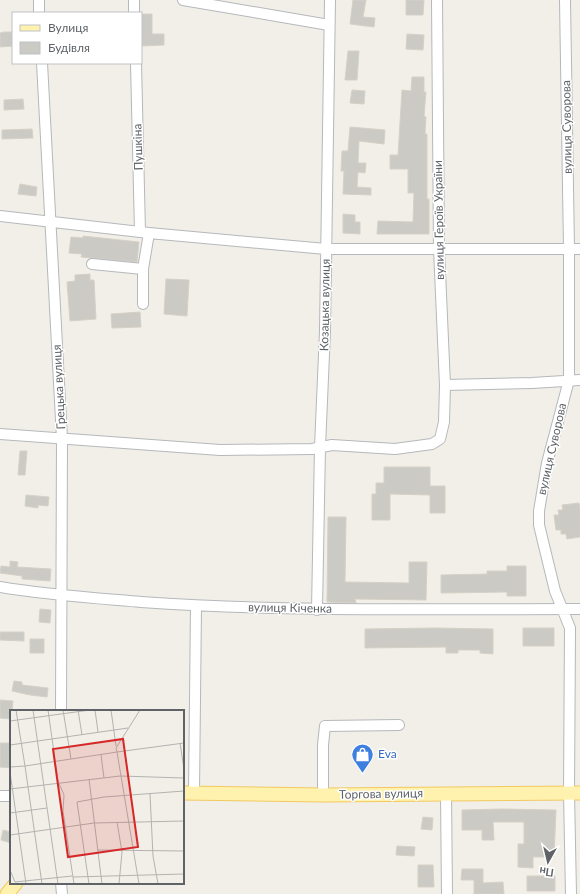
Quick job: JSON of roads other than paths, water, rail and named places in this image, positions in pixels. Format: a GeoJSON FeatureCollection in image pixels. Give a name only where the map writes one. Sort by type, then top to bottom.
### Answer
{"type":"FeatureCollection","features":[{"type":"Feature","properties":{"kind":"main road","name":"Торгова вулиця"},"geometry":{"type":"LineString","coordinates":[[189,792],[323,795],[575,793]]}},
{"type":"Feature","properties":{"kind":"main road"},"geometry":{"type":"LineString","coordinates":[[7,894],[15,884]]}},
{"type":"Feature","properties":{"kind":"street"},"geometry":{"type":"LineString","coordinates":[[38,0],[39,12]]}},
{"type":"Feature","properties":{"kind":"street"},"geometry":{"type":"LineString","coordinates":[[134,0],[134,12]]}},
{"type":"Feature","properties":{"kind":"street"},"geometry":{"type":"LineString","coordinates":[[183,0],[329,25]]}},
{"type":"Feature","properties":{"kind":"street","name":"Козацька вулиця"},"geometry":{"type":"LineString","coordinates":[[317,610],[320,447],[325,332],[330,0]]}},
{"type":"Feature","properties":{"kind":"street","name":"вулиця Героїв України"},"geometry":{"type":"LineString","coordinates":[[320,447],[332,445],[395,449],[432,444],[440,439],[444,422],[445,385],[439,249],[438,0]]}},
{"type":"Feature","properties":{"kind":"street","name":"вулиця Суворова"},"geometry":{"type":"LineString","coordinates":[[565,0],[569,249],[569,380],[547,464],[539,511],[539,525],[555,591],[570,628],[575,793],[571,894]]}},
{"type":"Feature","properties":{"kind":"street","name":"Грецька вулиця"},"geometry":{"type":"LineString","coordinates":[[42,64],[49,221],[62,439],[61,710]]}},
{"type":"Feature","properties":{"kind":"street","name":"Пушкіна"},"geometry":{"type":"LineString","coordinates":[[136,64],[145,232],[143,304]]}},
{"type":"Feature","properties":{"kind":"street"},"geometry":{"type":"LineString","coordinates":[[0,216],[326,250],[580,249]]}},
{"type":"Feature","properties":{"kind":"street"},"geometry":{"type":"LineString","coordinates":[[92,264],[143,269]]}},
{"type":"Feature","properties":{"kind":"street"},"geometry":{"type":"LineString","coordinates":[[445,385],[532,383],[580,380]]}},
{"type":"Feature","properties":{"kind":"street"},"geometry":{"type":"LineString","coordinates":[[0,434],[220,450],[312,449],[320,447]]}},
{"type":"Feature","properties":{"kind":"street","name":"вулиця Кіченка"},"geometry":{"type":"LineString","coordinates":[[0,587],[62,596],[196,606],[317,610],[580,609]]}},
{"type":"Feature","properties":{"kind":"street"},"geometry":{"type":"LineString","coordinates":[[189,792],[196,606]]}},
{"type":"Feature","properties":{"kind":"street"},"geometry":{"type":"LineString","coordinates":[[323,795],[323,745],[325,726],[399,725]]}},
{"type":"Feature","properties":{"kind":"street"},"geometry":{"type":"LineString","coordinates":[[446,793],[447,894]]}},
{"type":"Feature","properties":{"kind":"street"},"geometry":{"type":"LineString","coordinates":[[61,884],[62,894]]}},
{"type":"Feature","properties":{"kind":"place","name":"Eva"},"geometry":{"type":"Point","coordinates":[363,774]}}]}
